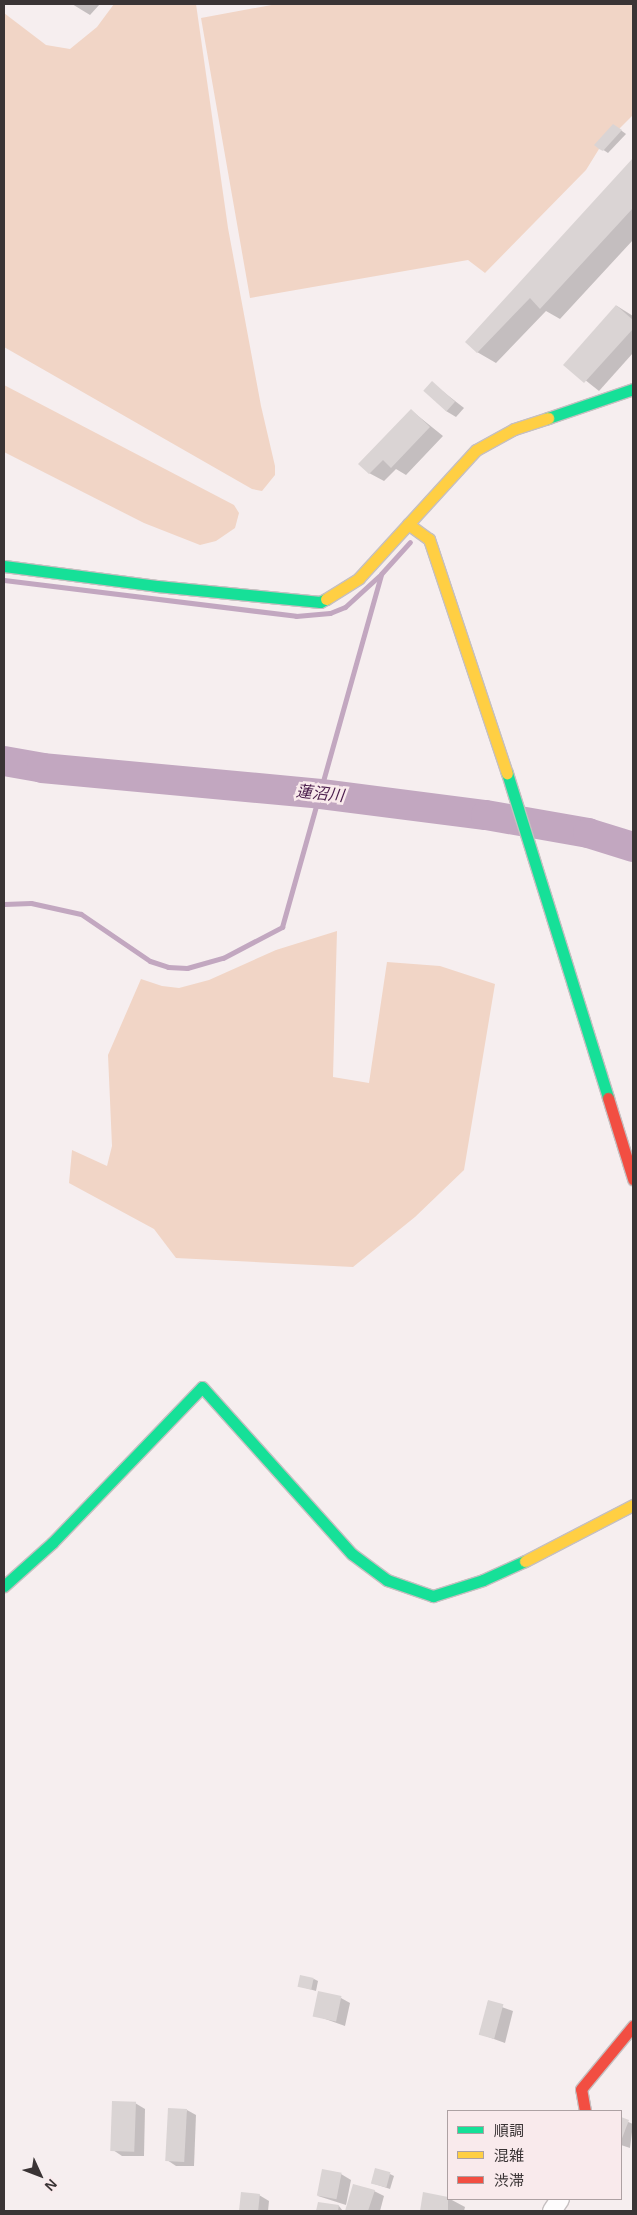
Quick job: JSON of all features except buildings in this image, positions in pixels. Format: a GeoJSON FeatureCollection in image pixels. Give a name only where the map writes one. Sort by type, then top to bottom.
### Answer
{"type":"FeatureCollection","features":[{"type":"Feature","properties":{"kind":"street"},"geometry":{"type":"LineString","coordinates":[[4,566],[310,604],[334,596],[358,578],[476,450],[496,438],[633,389]]}},
{"type":"Feature","properties":{"kind":"street"},"geometry":{"type":"LineString","coordinates":[[408,524],[429,539],[518,806],[633,1180]]}},
{"type":"Feature","properties":{"kind":"street"},"geometry":{"type":"LineString","coordinates":[[4,1586],[52,1543],[202,1387],[352,1554],[387,1580],[432,1596],[483,1580],[539,1555],[633,1505]]}},
{"type":"Feature","properties":{"kind":"street"},"geometry":{"type":"LineString","coordinates":[[584,2110],[581,2089],[633,2026]]}},
{"type":"Feature","properties":{"kind":"street"},"geometry":{"type":"LineString","coordinates":[[552,2211],[559,2200]]}},
{"type":"Feature","properties":{"kind":"shaded area"},"geometry":{"type":"Polygon","coordinates":[[[114,4],[196,4],[228,228],[261,406],[275,466],[275,475],[262,491],[252,489],[4,347],[4,13],[46,45],[70,49],[97,27],[114,4]]]}},
{"type":"Feature","properties":{"kind":"shaded area"},"geometry":{"type":"Polygon","coordinates":[[[277,4],[632,4],[633,115],[599,149],[586,170],[485,273],[468,260],[250,298],[201,18],[277,4]]]}},
{"type":"Feature","properties":{"kind":"shaded area"},"geometry":{"type":"Polygon","coordinates":[[[4,385],[234,505],[239,513],[235,528],[216,541],[200,545],[144,523],[4,452],[4,385]]]}},
{"type":"Feature","properties":{"kind":"shaded area"},"geometry":{"type":"Polygon","coordinates":[[[337,931],[333,1077],[369,1083],[387,962],[440,966],[495,984],[464,1170],[415,1217],[353,1267],[176,1258],[154,1229],[69,1183],[72,1150],[107,1166],[112,1146],[108,1055],[141,979],[162,986],[179,988],[209,980],[276,950],[337,931]]]}},
{"type":"Feature","properties":{"kind":"waterway"},"geometry":{"type":"LineString","coordinates":[[4,904],[31,903],[81,914],[150,961],[168,967],[187,968],[223,958],[282,927],[381,574],[410,542]]}},
{"type":"Feature","properties":{"kind":"waterway"},"geometry":{"type":"LineString","coordinates":[[4,580],[296,616],[330,613],[345,607],[379,576]]}},
{"type":"Feature","properties":{"kind":"waterway","name":"蓮沼川"},"geometry":{"type":"LineString","coordinates":[[4,761],[42,768],[321,794],[486,815],[588,833],[633,847]]}},
{"type":"Feature","properties":{"kind":"traffic: fast"},"geometry":{"type":"LineString","coordinates":[[548,418],[633,389]]}},
{"type":"Feature","properties":{"kind":"traffic: fast"},"geometry":{"type":"LineString","coordinates":[[4,566],[157,586],[320,602],[326,599]]}},
{"type":"Feature","properties":{"kind":"traffic: fast"},"geometry":{"type":"LineString","coordinates":[[507,773],[608,1098]]}},
{"type":"Feature","properties":{"kind":"traffic: fast"},"geometry":{"type":"LineString","coordinates":[[4,1586],[52,1543],[202,1387],[352,1554],[387,1580],[433,1596],[483,1580],[525,1561]]}},
{"type":"Feature","properties":{"kind":"traffic: slow"},"geometry":{"type":"LineString","coordinates":[[326,599],[359,578],[476,450],[514,429],[548,418]]}},
{"type":"Feature","properties":{"kind":"traffic: slow"},"geometry":{"type":"LineString","coordinates":[[408,524],[429,539],[507,773]]}},
{"type":"Feature","properties":{"kind":"traffic: slow"},"geometry":{"type":"LineString","coordinates":[[525,1561],[633,1505]]}},
{"type":"Feature","properties":{"kind":"traffic: jam"},"geometry":{"type":"LineString","coordinates":[[608,1098],[633,1179]]}},
{"type":"Feature","properties":{"kind":"traffic: jam"},"geometry":{"type":"LineString","coordinates":[[585,2110],[581,2089],[633,2026]]}}]}
